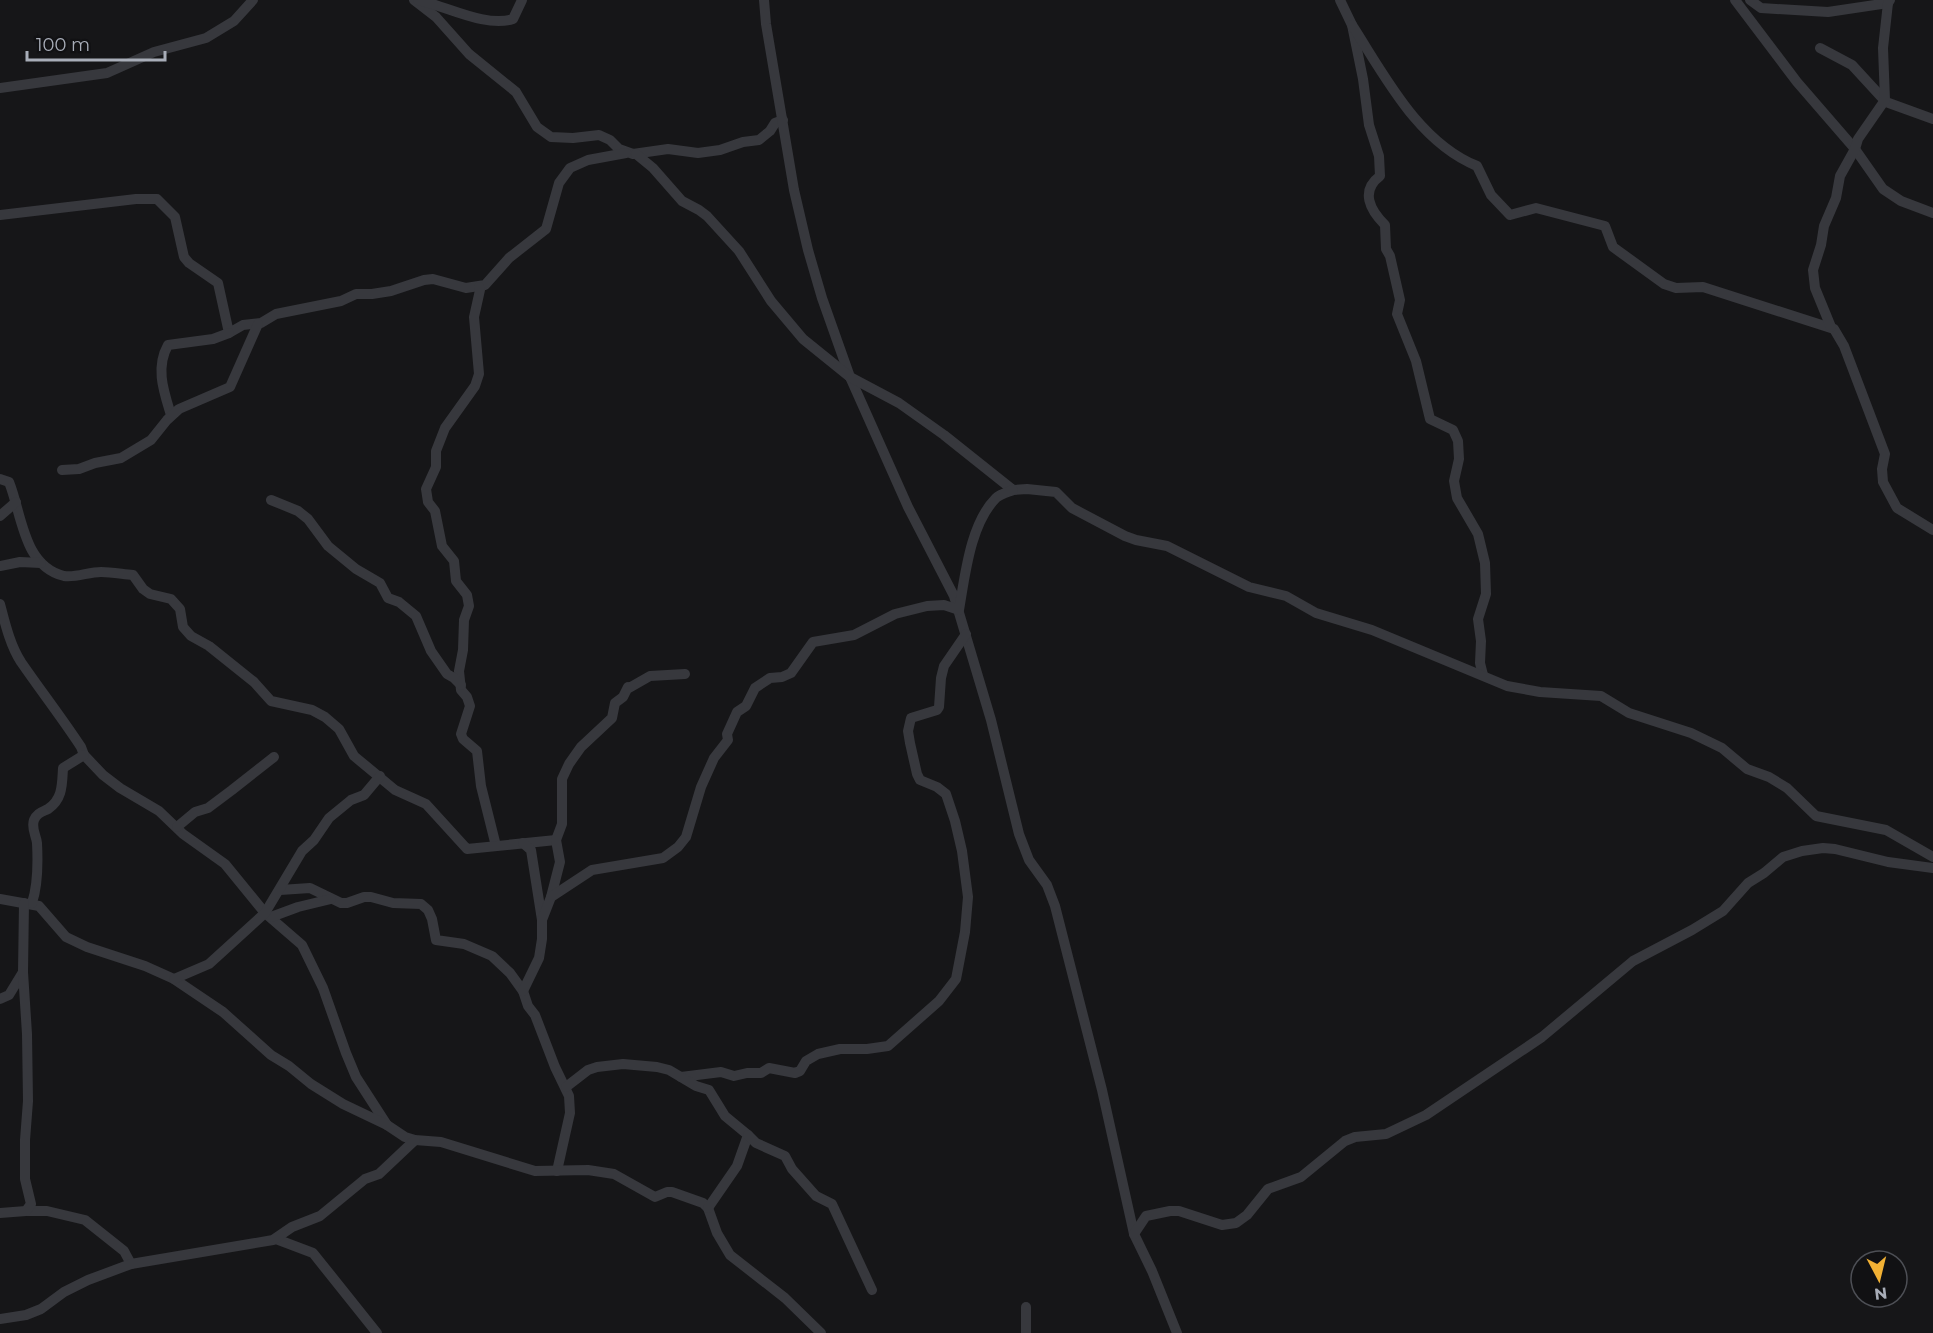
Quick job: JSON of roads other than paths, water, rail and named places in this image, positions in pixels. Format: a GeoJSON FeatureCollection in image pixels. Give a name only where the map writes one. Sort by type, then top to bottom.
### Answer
{"type":"FeatureCollection","features":[{"type":"Feature","properties":{"kind":"street"},"geometry":{"type":"LineString","coordinates":[[0,88],[107,73],[154,52],[206,38],[234,21],[253,0]]}},
{"type":"Feature","properties":{"kind":"street"},"geometry":{"type":"LineString","coordinates":[[416,0],[499,22],[513,19],[522,0]]}},
{"type":"Feature","properties":{"kind":"street"},"geometry":{"type":"LineString","coordinates":[[416,0],[436,17],[461,47],[516,92],[543,133],[559,138],[599,135],[653,168],[682,201],[707,216],[740,251],[771,301],[803,339],[850,376],[899,403],[944,435],[1013,490]]}},
{"type":"Feature","properties":{"kind":"street"},"geometry":{"type":"LineString","coordinates":[[764,0],[794,190],[822,298],[850,376],[908,507],[947,581],[959,610],[991,720],[1019,834],[1029,860],[1047,885],[1055,906],[1098,1071],[1134,1234],[1177,1333]]}},
{"type":"Feature","properties":{"kind":"street"},"geometry":{"type":"LineString","coordinates":[[1340,0],[1352,25],[1397,92],[1430,135],[1461,159],[1477,166],[1491,195],[1510,215],[1536,208],[1605,226],[1613,247],[1664,284],[1676,288],[1703,287],[1831,327]]}},
{"type":"Feature","properties":{"kind":"street"},"geometry":{"type":"LineString","coordinates":[[1735,0],[1797,82],[1855,149],[1883,189],[1901,201],[1933,213]]}},
{"type":"Feature","properties":{"kind":"street"},"geometry":{"type":"LineString","coordinates":[[1750,0],[1761,8],[1828,12],[1889,2],[1884,48],[1885,100],[1858,139],[1840,176],[1836,198],[1824,225],[1821,245],[1813,270],[1815,288],[1831,327],[1838,334],[1844,346],[1885,454],[1882,469],[1883,482],[1897,508],[1933,530]]}},
{"type":"Feature","properties":{"kind":"street"},"geometry":{"type":"LineString","coordinates":[[1352,25],[1363,79],[1368,125],[1378,156],[1380,176],[1371,182],[1368,195],[1375,215],[1385,225],[1386,249],[1390,256],[1400,300],[1397,314],[1416,361],[1430,419],[1453,430],[1458,441],[1460,459],[1454,481],[1457,498],[1478,534],[1485,563],[1486,594],[1478,619],[1482,642],[1480,663],[1483,675]]}},
{"type":"Feature","properties":{"kind":"street"},"geometry":{"type":"LineString","coordinates":[[1820,48],[1852,65],[1885,100],[1933,119]]}},
{"type":"Feature","properties":{"kind":"street"},"geometry":{"type":"LineString","coordinates":[[171,415],[161,385],[162,355],[168,345],[213,339],[243,325],[258,324],[276,314],[341,301],[356,294],[391,291],[424,280],[433,279],[466,288],[479,287],[484,285],[509,258],[546,229],[559,183],[570,168],[588,160],[631,153],[668,149],[698,153],[720,150],[734,144],[759,140],[770,131],[775,123],[783,120]]}},
{"type":"Feature","properties":{"kind":"street"},"geometry":{"type":"LineString","coordinates":[[0,215],[136,199],[157,199],[175,217],[184,257],[218,283],[229,333]]}},
{"type":"Feature","properties":{"kind":"street"},"geometry":{"type":"LineString","coordinates":[[479,287],[474,317],[479,374],[476,386],[446,428],[436,451],[436,467],[426,485],[426,497],[435,511],[442,546],[454,561],[456,581],[468,600],[469,609],[464,620],[463,650],[459,663],[462,691],[470,706],[461,734],[463,739],[477,751],[481,786],[496,846]]}},
{"type":"Feature","properties":{"kind":"street"},"geometry":{"type":"LineString","coordinates":[[62,470],[79,469],[121,458],[151,440],[171,415],[179,409],[230,387],[258,324]]}},
{"type":"Feature","properties":{"kind":"street"},"geometry":{"type":"LineString","coordinates":[[0,479],[9,482],[21,527],[46,569],[66,576],[100,572],[133,575],[143,589],[150,594],[171,599],[180,609],[183,627],[191,636],[209,646],[245,675],[272,701],[312,710],[325,717],[339,729],[354,756],[395,790],[426,804],[467,849],[556,840]]}},
{"type":"Feature","properties":{"kind":"street"},"geometry":{"type":"LineString","coordinates":[[959,610],[972,545],[983,516],[997,497],[1013,490],[1056,492],[1072,508],[1125,536],[1167,546],[1249,586],[1286,596],[1316,613],[1372,630],[1507,686],[1523,690],[1601,696],[1629,712],[1691,733],[1722,748],[1747,769],[1769,777],[1787,788],[1816,816],[1886,830],[1933,857]]}},
{"type":"Feature","properties":{"kind":"street"},"geometry":{"type":"LineString","coordinates":[[271,500],[298,511],[308,519],[328,546],[356,569],[380,583],[388,598],[399,602],[416,616],[431,651],[447,675],[461,685]]}},
{"type":"Feature","properties":{"kind":"street"},"geometry":{"type":"LineString","coordinates":[[0,516],[16,502]]}},
{"type":"Feature","properties":{"kind":"street"},"geometry":{"type":"LineString","coordinates":[[0,566],[20,562],[41,563]]}},
{"type":"Feature","properties":{"kind":"street"},"geometry":{"type":"LineString","coordinates":[[0,604],[12,643],[21,662],[53,705],[84,755],[103,775],[159,811],[225,864],[268,915],[295,938],[307,953],[325,991],[356,1077],[387,1125]]}},
{"type":"Feature","properties":{"kind":"street"},"geometry":{"type":"LineString","coordinates":[[551,897],[592,870],[663,858],[678,847],[686,837],[700,788],[714,758],[728,740],[727,734],[737,712],[746,706],[755,688],[760,684],[770,678],[782,677],[791,673],[813,642],[854,635],[896,614],[927,606],[944,605],[959,610]]}},
{"type":"Feature","properties":{"kind":"street"},"geometry":{"type":"LineString","coordinates":[[681,1077],[721,1072],[734,1076],[761,1073],[769,1068],[795,1073],[800,1071],[806,1061],[818,1054],[840,1049],[888,1046],[939,1001],[956,979],[965,932],[968,897],[961,843],[946,794],[937,787],[920,780],[917,774],[908,731],[911,718],[937,710],[939,707],[944,666],[966,634]]}},
{"type":"Feature","properties":{"kind":"street"},"geometry":{"type":"LineString","coordinates":[[542,920],[560,862],[556,840],[562,824],[562,779],[577,753],[612,718],[615,703],[628,687],[650,676],[685,674]]}},
{"type":"Feature","properties":{"kind":"street"},"geometry":{"type":"LineString","coordinates":[[26,1211],[31,1201],[25,1179],[28,1044],[23,972],[28,903],[35,894],[37,852],[33,828],[35,818],[39,813],[57,801],[62,790],[63,768],[84,755]]}},
{"type":"Feature","properties":{"kind":"street"},"geometry":{"type":"LineString","coordinates":[[177,827],[195,812],[208,808],[274,757]]}},
{"type":"Feature","properties":{"kind":"street"},"geometry":{"type":"LineString","coordinates":[[174,979],[209,964],[268,915],[302,851],[314,840],[330,818],[351,800],[364,795],[380,776]]}},
{"type":"Feature","properties":{"kind":"street"},"geometry":{"type":"LineString","coordinates":[[523,843],[531,850],[542,920],[539,958],[523,991]]}},
{"type":"Feature","properties":{"kind":"street"},"geometry":{"type":"LineString","coordinates":[[1134,1234],[1146,1216],[1164,1211],[1179,1211],[1222,1225],[1236,1223],[1247,1215],[1268,1189],[1301,1177],[1345,1141],[1355,1137],[1386,1134],[1426,1115],[1542,1037],[1633,961],[1723,911],[1748,883],[1783,857],[1802,850],[1823,848],[1888,862],[1933,868]]}},
{"type":"Feature","properties":{"kind":"street"},"geometry":{"type":"LineString","coordinates":[[280,890],[305,887],[331,899],[347,903],[371,897],[393,903],[421,904],[428,910],[432,919],[436,940],[464,944],[492,957],[510,973],[523,991],[528,1006],[535,1015],[569,1096],[570,1113],[557,1171]]}},
{"type":"Feature","properties":{"kind":"street"},"geometry":{"type":"LineString","coordinates":[[0,899],[39,906],[66,937],[174,979],[223,1012],[271,1055],[311,1084],[405,1137],[441,1142],[535,1171],[588,1170],[614,1174],[655,1197],[672,1192],[697,1200],[708,1208],[717,1233],[730,1255],[785,1298],[821,1333]]}},
{"type":"Feature","properties":{"kind":"street"},"geometry":{"type":"LineString","coordinates":[[268,915],[331,899]]}},
{"type":"Feature","properties":{"kind":"street"},"geometry":{"type":"LineString","coordinates":[[0,999],[9,995],[23,972]]}},
{"type":"Feature","properties":{"kind":"street"},"geometry":{"type":"LineString","coordinates":[[566,1087],[588,1070],[605,1065],[623,1064],[657,1066],[669,1070],[696,1086],[709,1090],[725,1116],[756,1143],[784,1156],[792,1169],[816,1196],[831,1202],[872,1290]]}},
{"type":"Feature","properties":{"kind":"street"},"geometry":{"type":"LineString","coordinates":[[708,1208],[737,1166],[747,1135]]}},
{"type":"Feature","properties":{"kind":"street"},"geometry":{"type":"LineString","coordinates":[[0,1319],[26,1315],[41,1309],[64,1292],[88,1280],[131,1264],[276,1239],[292,1227],[316,1219],[325,1213],[365,1179],[379,1174],[415,1140]]}},
{"type":"Feature","properties":{"kind":"street"},"geometry":{"type":"LineString","coordinates":[[0,1213],[47,1211],[85,1220],[124,1251],[131,1264]]}},
{"type":"Feature","properties":{"kind":"street"},"geometry":{"type":"LineString","coordinates":[[276,1239],[313,1253],[377,1333]]}},
{"type":"Feature","properties":{"kind":"street"},"geometry":{"type":"LineString","coordinates":[[1026,1307],[1026,1333]]}}]}
